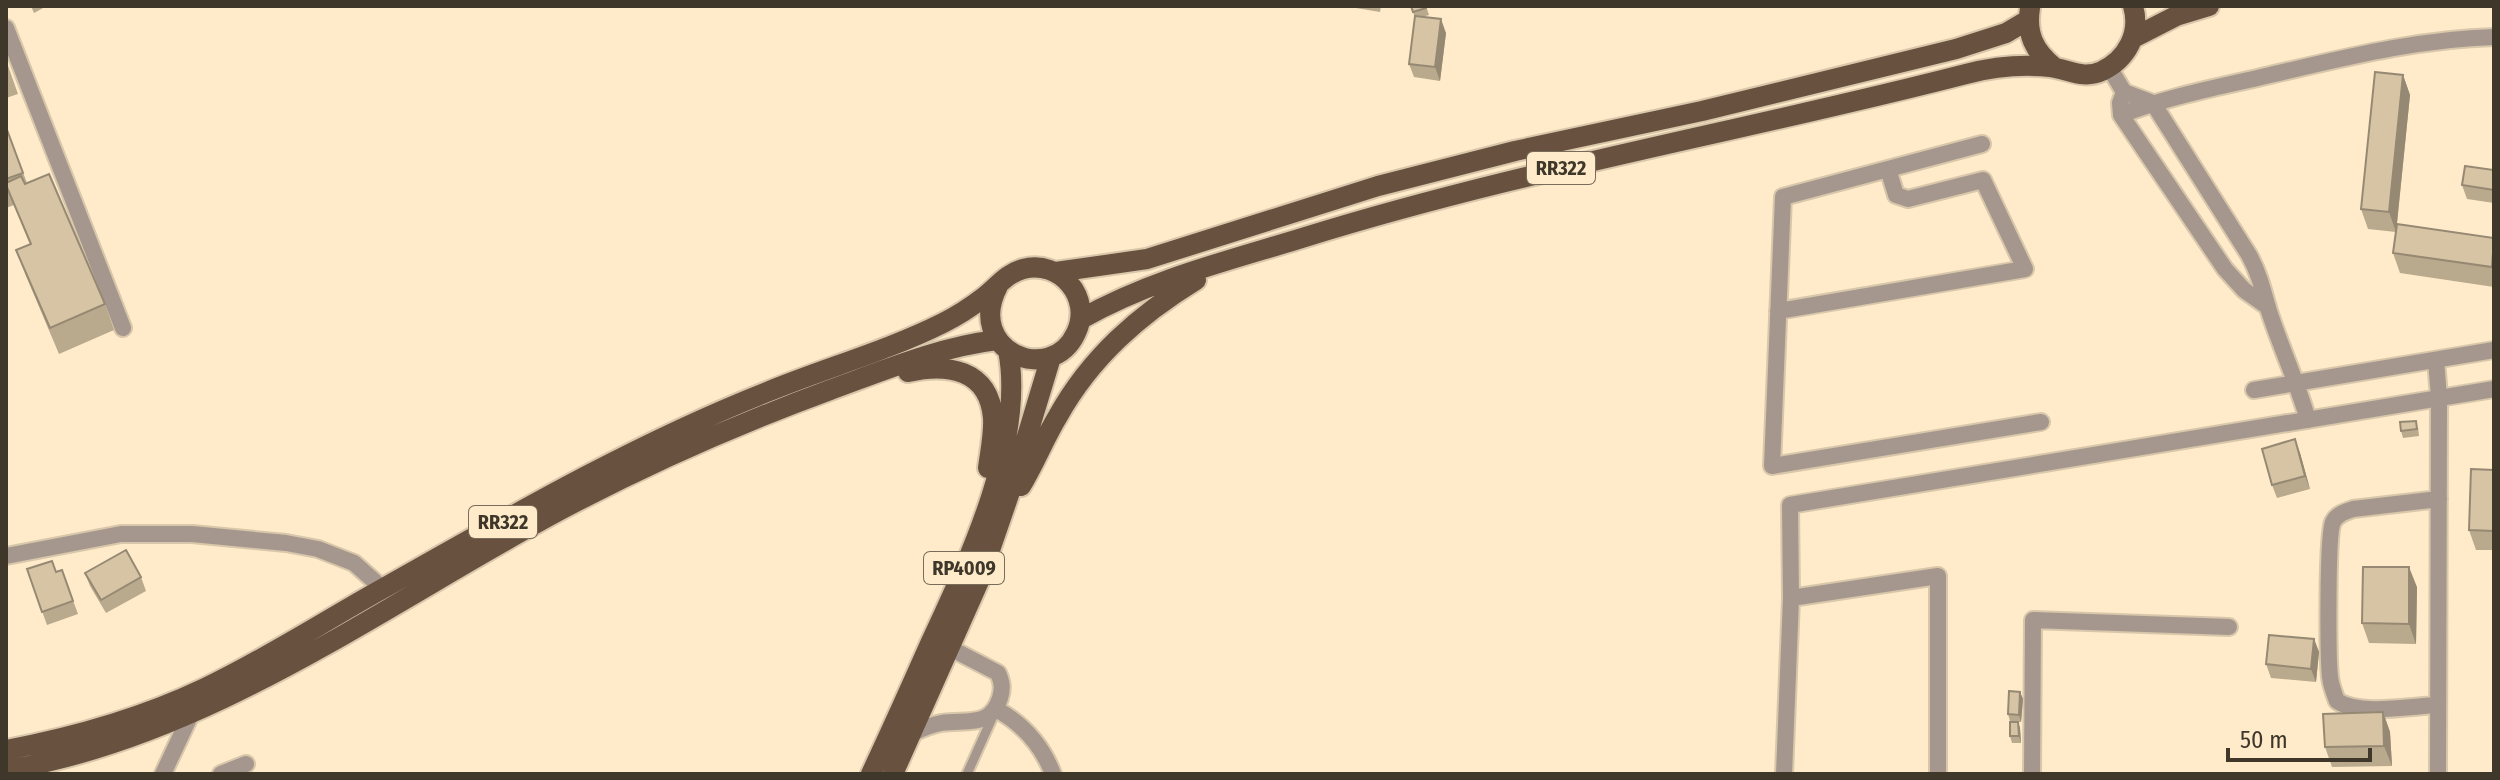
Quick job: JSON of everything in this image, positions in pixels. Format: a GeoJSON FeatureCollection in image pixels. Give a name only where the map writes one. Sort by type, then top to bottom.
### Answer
{"type":"FeatureCollection","features":[{"type":"Feature","properties":{"kind":"main road"},"geometry":{"type":"LineString","coordinates":[[2109,67],[2119,60],[2133,38],[2133,6]]}},
{"type":"Feature","properties":{"kind":"main road"},"geometry":{"type":"LineString","coordinates":[[2133,38],[2176,16],[2209,6]]}},
{"type":"Feature","properties":{"kind":"main road","name":"RR322"},"geometry":{"type":"LineString","coordinates":[[2029,13],[2034,47],[2054,67]]}},
{"type":"Feature","properties":{"kind":"main road","name":"RR322"},"geometry":{"type":"LineString","coordinates":[[6,750],[85,733],[167,705],[241,669],[644,445],[736,404],[943,323],[1024,268],[1056,272],[1147,259],[1378,186],[1515,151],[1702,111],[1956,49],[2006,33],[2029,13]]}},
{"type":"Feature","properties":{"kind":"main road","name":"RR322"},"geometry":{"type":"LineString","coordinates":[[19,771],[121,741],[192,712],[336,638],[601,490],[742,425],[938,351],[1003,345],[1028,359],[1051,357],[1071,342],[1081,319],[1132,292],[1386,212],[1570,165],[1896,93],[1983,69],[2054,67],[2080,75],[2098,73],[2109,67]]}},
{"type":"Feature","properties":{"kind":"main road"},"geometry":{"type":"LineString","coordinates":[[994,512],[1033,465],[1079,381],[1106,349],[1137,320],[1171,296],[1239,257]]}},
{"type":"Feature","properties":{"kind":"main road"},"geometry":{"type":"LineString","coordinates":[[1056,272],[1073,287],[1078,297],[1081,319]]}},
{"type":"Feature","properties":{"kind":"main road"},"geometry":{"type":"LineString","coordinates":[[998,286],[991,298],[989,313],[991,327],[1003,345]]}},
{"type":"Feature","properties":{"kind":"main road","name":"RP4009"},"geometry":{"type":"LineString","coordinates":[[893,774],[980,579],[1009,419],[1012,369],[1003,345]]}},
{"type":"Feature","properties":{"kind":"main road","name":"RP4009"},"geometry":{"type":"LineString","coordinates":[[871,774],[961,576],[994,512],[1051,357]]}},
{"type":"Feature","properties":{"kind":"main road"},"geometry":{"type":"LineString","coordinates":[[841,386],[930,367],[960,371],[973,379],[984,391],[993,420],[994,512]]}},
{"type":"Feature","properties":{"kind":"street"},"geometry":{"type":"LineString","coordinates":[[6,28],[123,328]]}},
{"type":"Feature","properties":{"kind":"street"},"geometry":{"type":"LineString","coordinates":[[2121,115],[2153,103],[2332,61],[2447,38],[2494,37]]}},
{"type":"Feature","properties":{"kind":"street"},"geometry":{"type":"LineString","coordinates":[[2109,67],[2124,92],[2153,103],[2249,255],[2298,382],[2308,420]]}},
{"type":"Feature","properties":{"kind":"street"},"geometry":{"type":"LineString","coordinates":[[2124,92],[2120,103],[2121,115],[2225,269],[2244,290],[2268,307]]}},
{"type":"Feature","properties":{"kind":"street"},"geometry":{"type":"LineString","coordinates":[[1982,144],[1783,197],[1772,466],[2041,422]]}},
{"type":"Feature","properties":{"kind":"street"},"geometry":{"type":"LineString","coordinates":[[1778,311],[2025,269],[1983,180],[1908,199],[1901,198],[1893,190],[1888,169]]}},
{"type":"Feature","properties":{"kind":"street"},"geometry":{"type":"LineString","coordinates":[[2254,390],[2494,350]]}},
{"type":"Feature","properties":{"kind":"street"},"geometry":{"type":"LineString","coordinates":[[2436,360],[2439,397],[2438,774]]}},
{"type":"Feature","properties":{"kind":"street"},"geometry":{"type":"LineString","coordinates":[[1784,774],[1791,598],[1790,505],[2494,389]]}},
{"type":"Feature","properties":{"kind":"street"},"geometry":{"type":"LineString","coordinates":[[2438,705],[2369,708],[2347,707],[2337,701],[2330,675],[2330,535],[2334,521],[2353,509],[2439,499]]}},
{"type":"Feature","properties":{"kind":"street"},"geometry":{"type":"LineString","coordinates":[[6,556],[121,534],[192,534],[318,549],[354,563],[382,588]]}},
{"type":"Feature","properties":{"kind":"street"},"geometry":{"type":"LineString","coordinates":[[1791,598],[1938,576],[1938,774]]}},
{"type":"Feature","properties":{"kind":"street"},"geometry":{"type":"LineString","coordinates":[[2032,774],[2033,620],[2229,627]]}},
{"type":"Feature","properties":{"kind":"street"},"geometry":{"type":"LineString","coordinates":[[911,734],[937,724],[975,722],[996,709],[1002,687],[998,673],[948,647]]}},
{"type":"Feature","properties":{"kind":"street"},"geometry":{"type":"LineString","coordinates":[[996,709],[1031,736],[1053,774]]}},
{"type":"Feature","properties":{"kind":"street"},"geometry":{"type":"LineString","coordinates":[[163,774],[192,712]]}},
{"type":"Feature","properties":{"kind":"street"},"geometry":{"type":"LineString","coordinates":[[221,774],[246,764]]}},
{"type":"Feature","properties":{"kind":"lane"},"geometry":{"type":"LineString","coordinates":[[967,774],[996,709]]}},
{"type":"Feature","properties":{"kind":"building"},"geometry":{"type":"Polygon","coordinates":[[[1411,6],[1426,6],[1426,8],[1413,12],[1411,6]]]}},
{"type":"Feature","properties":{"kind":"building"},"geometry":{"type":"Polygon","coordinates":[[[1415,16],[1441,19],[1435,67],[1409,64],[1415,16]]]}},
{"type":"Feature","properties":{"kind":"building"},"geometry":{"type":"Polygon","coordinates":[[[2375,72],[2403,75],[2389,212],[2361,209],[2375,72]]]}},
{"type":"Feature","properties":{"kind":"building"},"geometry":{"type":"Polygon","coordinates":[[[6,127],[23,173],[6,179],[6,127]]]}},
{"type":"Feature","properties":{"kind":"building"},"geometry":{"type":"Polygon","coordinates":[[[2465,166],[2494,170],[2494,190],[2462,185],[2465,166]]]}},
{"type":"Feature","properties":{"kind":"building"},"geometry":{"type":"Polygon","coordinates":[[[49,174],[105,304],[50,328],[16,250],[31,244],[6,185],[21,176],[25,184],[49,174]]]}},
{"type":"Feature","properties":{"kind":"building"},"geometry":{"type":"Polygon","coordinates":[[[2397,224],[2494,238],[2492,267],[2393,253],[2397,224]]]}},
{"type":"Feature","properties":{"kind":"building"},"geometry":{"type":"Polygon","coordinates":[[[2416,421],[2417,429],[2401,431],[2400,422],[2416,421]]]}},
{"type":"Feature","properties":{"kind":"building"},"geometry":{"type":"Polygon","coordinates":[[[2295,439],[2305,476],[2272,485],[2262,449],[2295,439]]]}},
{"type":"Feature","properties":{"kind":"building"},"geometry":{"type":"Polygon","coordinates":[[[2471,469],[2494,470],[2494,531],[2469,530],[2471,469]]]}},
{"type":"Feature","properties":{"kind":"building"},"geometry":{"type":"Polygon","coordinates":[[[126,550],[141,577],[101,600],[85,573],[126,550]]]}},
{"type":"Feature","properties":{"kind":"building"},"geometry":{"type":"Polygon","coordinates":[[[52,561],[56,572],[62,570],[73,601],[42,612],[27,569],[52,561]]]}},
{"type":"Feature","properties":{"kind":"building"},"geometry":{"type":"Polygon","coordinates":[[[2363,567],[2409,567],[2409,624],[2362,623],[2363,567]]]}},
{"type":"Feature","properties":{"kind":"building"},"geometry":{"type":"Polygon","coordinates":[[[2269,635],[2314,639],[2311,669],[2266,664],[2269,635]]]}},
{"type":"Feature","properties":{"kind":"building"},"geometry":{"type":"Polygon","coordinates":[[[2009,691],[2020,692],[2019,715],[2008,714],[2009,691]]]}},
{"type":"Feature","properties":{"kind":"building"},"geometry":{"type":"Polygon","coordinates":[[[2383,712],[2384,746],[2325,747],[2323,714],[2383,712]]]}},
{"type":"Feature","properties":{"kind":"building"},"geometry":{"type":"Polygon","coordinates":[[[2010,722],[2018,722],[2019,736],[2010,736],[2010,722]]]}}]}
